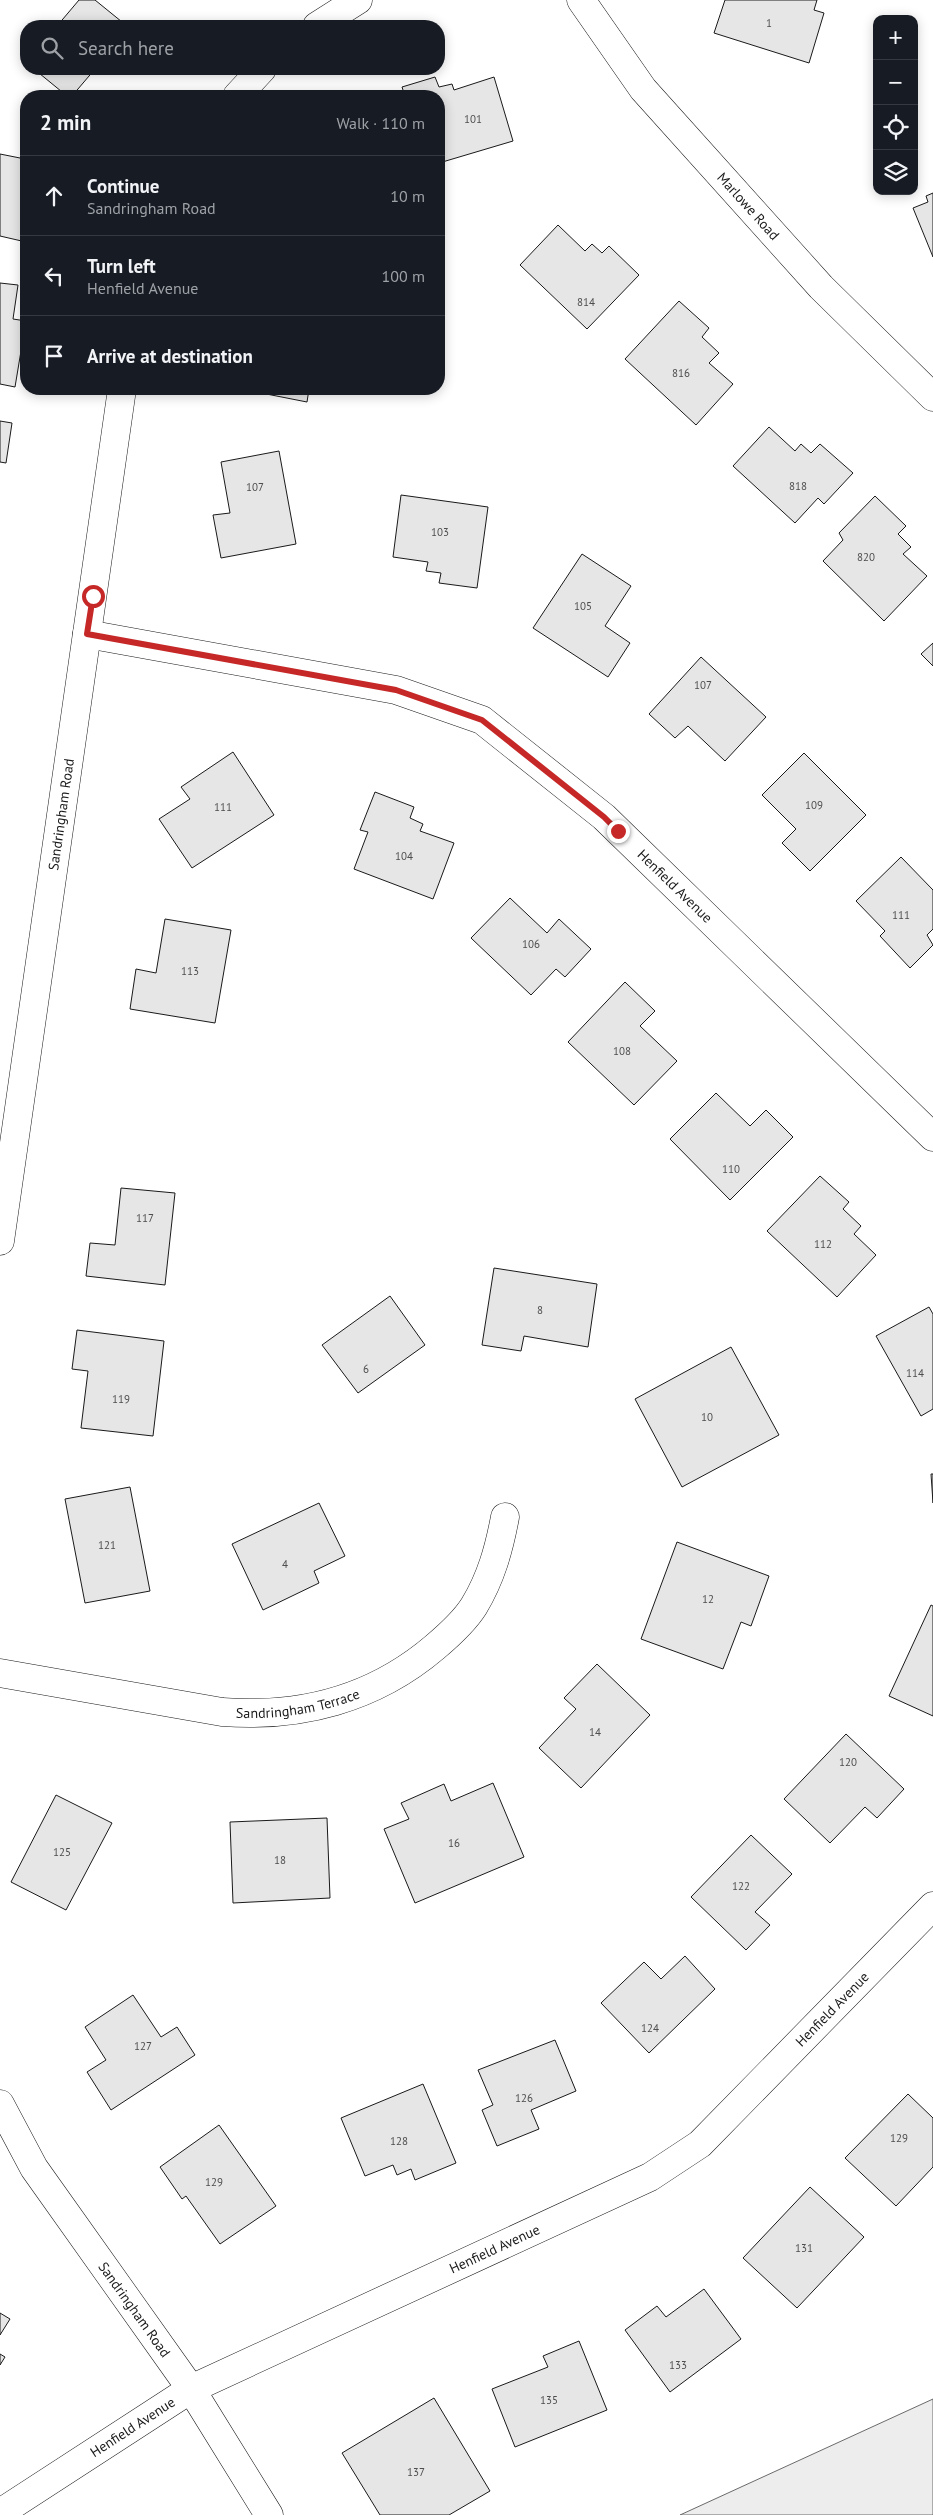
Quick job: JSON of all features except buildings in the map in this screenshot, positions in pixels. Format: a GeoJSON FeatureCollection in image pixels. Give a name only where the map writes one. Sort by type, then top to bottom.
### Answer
{"type":"FeatureCollection","features":[{"type":"Feature","properties":{"kind":"street"},"geometry":{"type":"LineString","coordinates":[[326,20],[358,0]]}},
{"type":"Feature","properties":{"kind":"street","name":"Marlowe Road"},"geometry":{"type":"LineString","coordinates":[[581,0],[643,89],[821,287],[933,396]]}},
{"type":"Feature","properties":{"kind":"street"},"geometry":{"type":"LineString","coordinates":[[243,90],[256,75]]}},
{"type":"Feature","properties":{"kind":"street","name":"Sandringham Road"},"geometry":{"type":"LineString","coordinates":[[0,1241],[121,395]]}},
{"type":"Feature","properties":{"kind":"street","name":"Henfield Avenue"},"geometry":{"type":"LineString","coordinates":[[87,634],[396,690],[482,720],[604,817],[933,1137]]}},
{"type":"Feature","properties":{"kind":"street","name":"Sandringham Terrace"},"geometry":{"type":"LineString","coordinates":[[0,1673],[222,1712],[250,1714],[288,1712],[343,1700],[378,1685],[419,1660],[448,1636],[467,1615],[490,1576],[505,1517]]}},
{"type":"Feature","properties":{"kind":"street","name":"Henfield Avenue"},"geometry":{"type":"LineString","coordinates":[[0,2513],[191,2389],[650,2177],[700,2144],[933,1906]]}},
{"type":"Feature","properties":{"kind":"street","name":"Sandringham Road"},"geometry":{"type":"LineString","coordinates":[[0,2104],[34,2168],[191,2389],[269,2515]]}},
{"type":"Feature","properties":{"kind":"shaded area"},"geometry":{"type":"Polygon","coordinates":[[[933,2399],[933,2515],[680,2515],[933,2399]]]}},
{"type":"Feature","properties":{"kind":"route"},"geometry":{"type":"LineString","coordinates":[[93,596],[87,634],[396,690],[482,720],[604,817],[618,831]]}}]}
